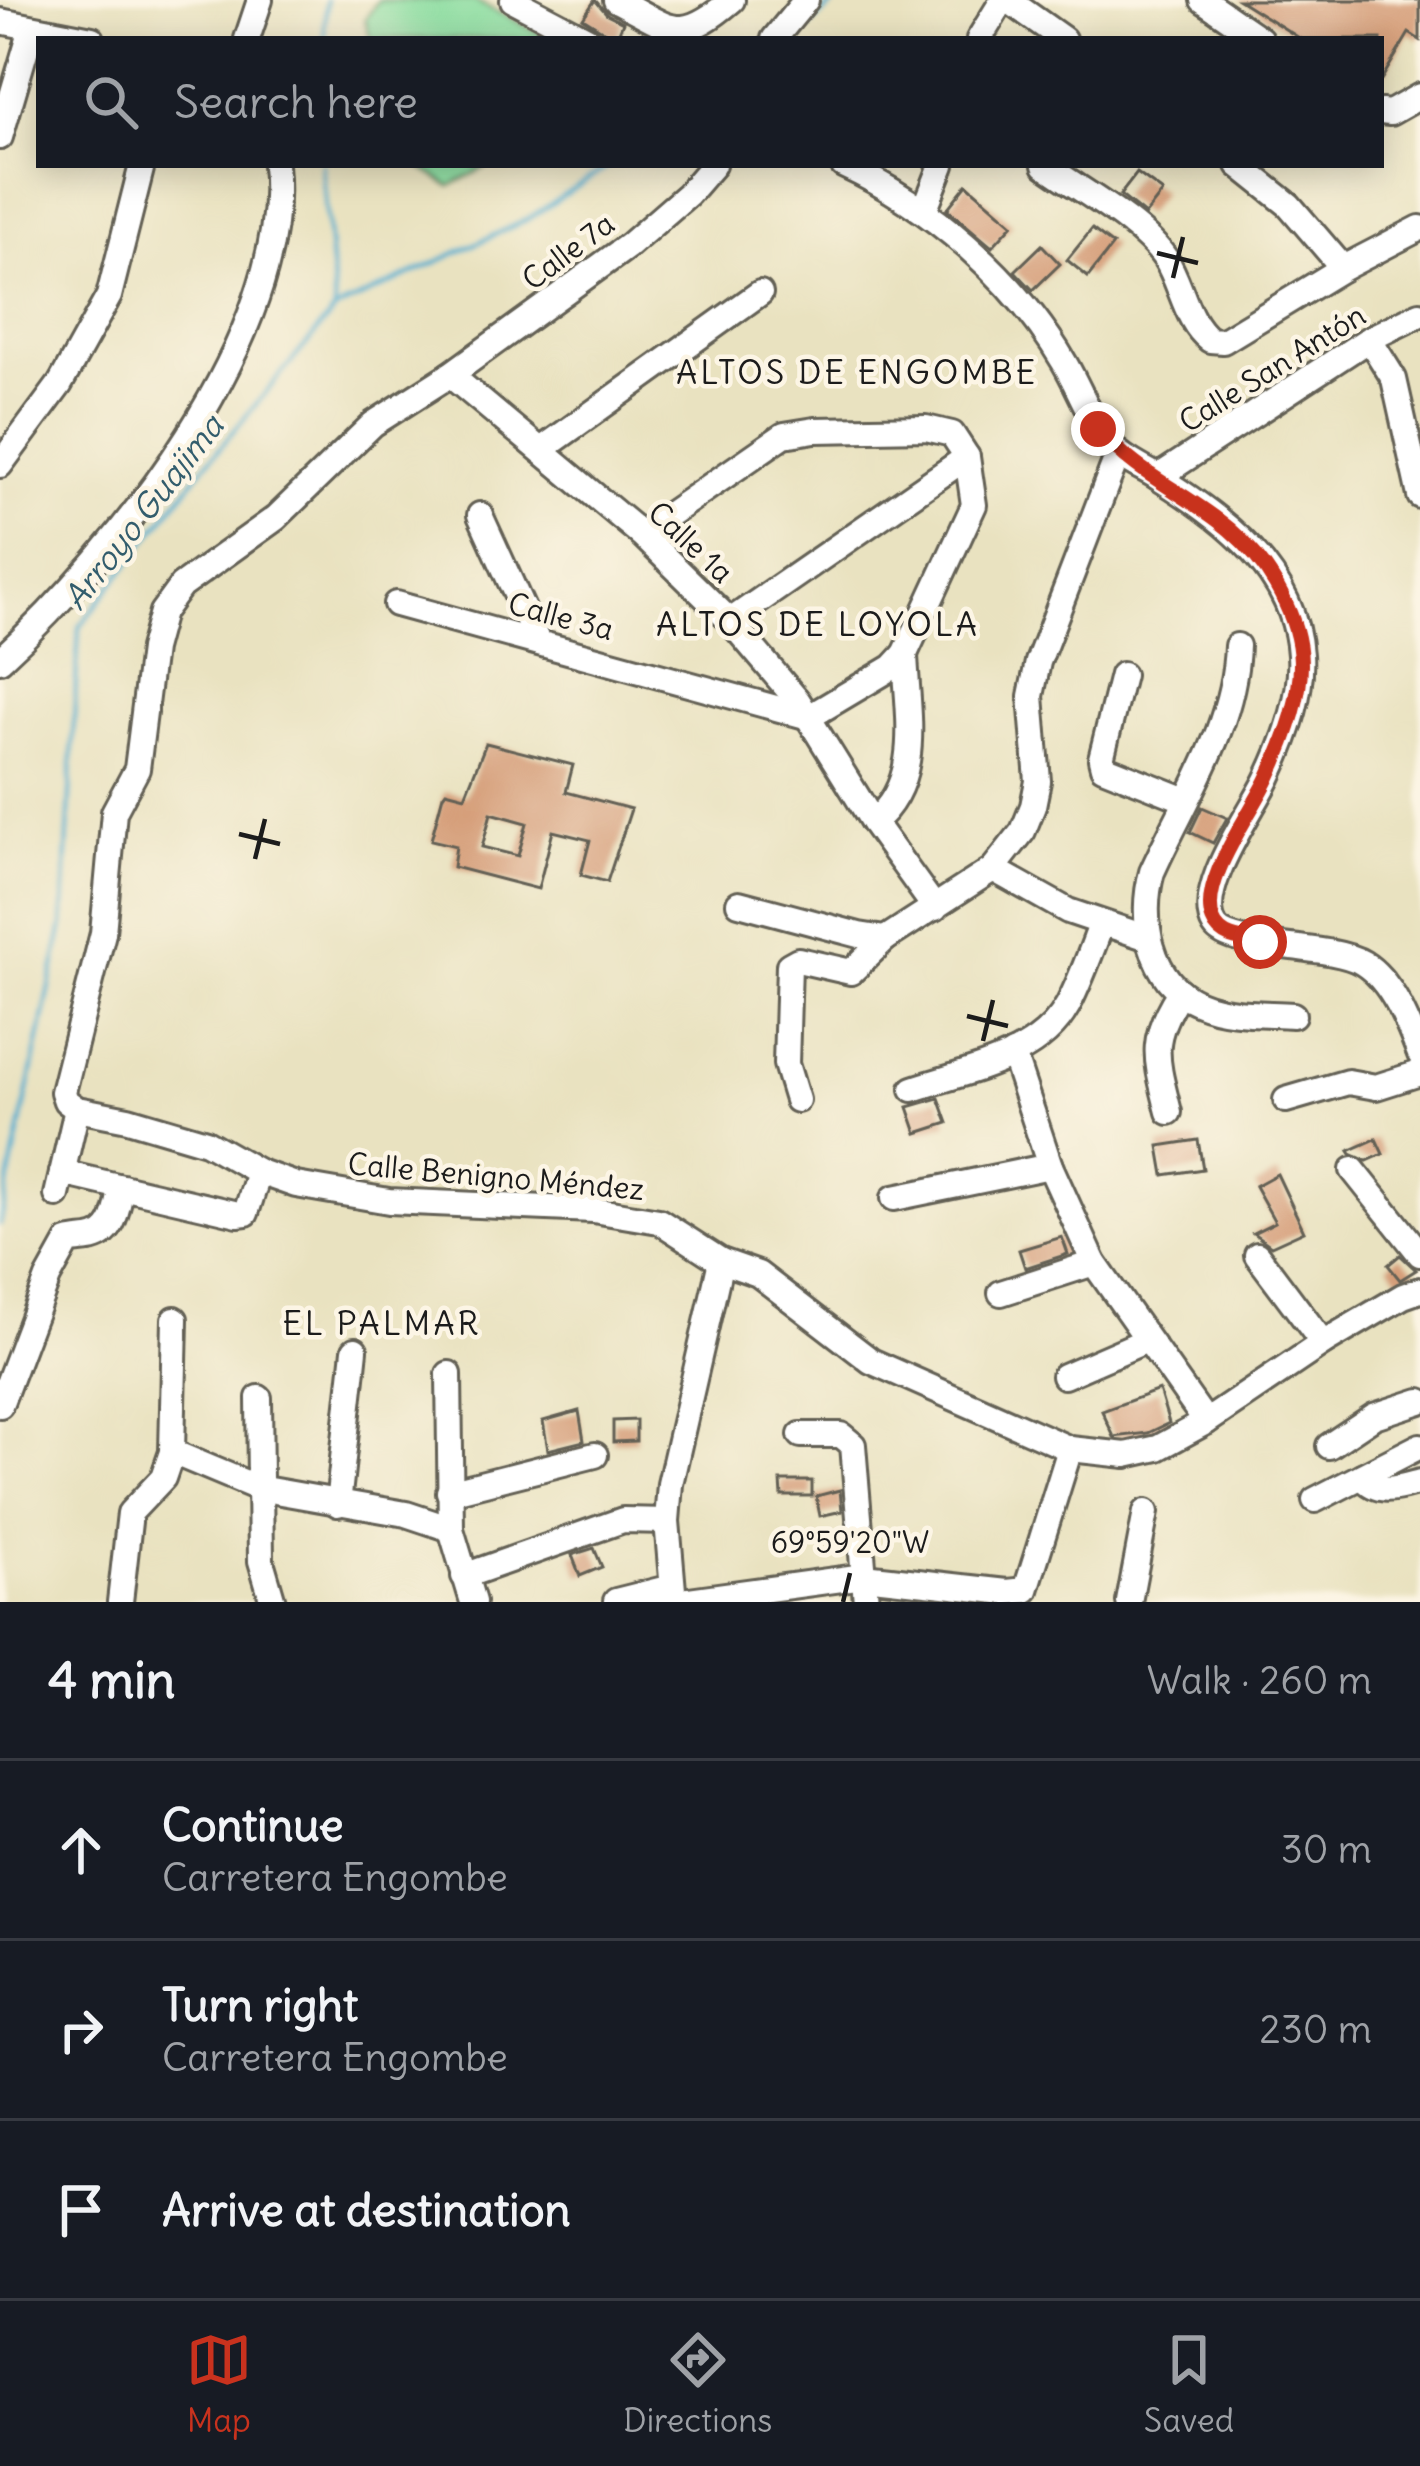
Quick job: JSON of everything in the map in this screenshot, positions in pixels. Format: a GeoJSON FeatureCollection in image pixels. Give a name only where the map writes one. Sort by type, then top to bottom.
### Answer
{"type":"FeatureCollection","features":[{"type":"Feature","properties":{"kind":"street"},"geometry":{"type":"LineString","coordinates":[[249,36],[260,0]]}},
{"type":"Feature","properties":{"kind":"street"},"geometry":{"type":"LineString","coordinates":[[513,0],[581,36]]}},
{"type":"Feature","properties":{"kind":"street"},"geometry":{"type":"LineString","coordinates":[[616,0],[674,29],[688,30],[699,27],[733,0]]}},
{"type":"Feature","properties":{"kind":"street"},"geometry":{"type":"LineString","coordinates":[[776,36],[806,0]]}},
{"type":"Feature","properties":{"kind":"street"},"geometry":{"type":"LineString","coordinates":[[981,36],[1006,0],[1059,36]]}},
{"type":"Feature","properties":{"kind":"street"},"geometry":{"type":"LineString","coordinates":[[1203,0],[1256,36]]}},
{"type":"Feature","properties":{"kind":"street"},"geometry":{"type":"LineString","coordinates":[[0,21],[76,36]]}},
{"type":"Feature","properties":{"kind":"street"},"geometry":{"type":"LineString","coordinates":[[0,137],[32,28]]}},
{"type":"Feature","properties":{"kind":"street"},"geometry":{"type":"LineString","coordinates":[[1384,112],[1420,96]]}},
{"type":"Feature","properties":{"kind":"street"},"geometry":{"type":"LineString","coordinates":[[0,465],[61,384],[109,296],[141,168]]}},
{"type":"Feature","properties":{"kind":"street"},"geometry":{"type":"LineString","coordinates":[[1,657],[91,565],[162,476],[202,415],[268,265],[278,198],[275,168]]}},
{"type":"Feature","properties":{"kind":"street","name":"Calle 7a"},"geometry":{"type":"LineString","coordinates":[[450,375],[628,246],[710,168]]}},
{"type":"Feature","properties":{"kind":"street"},"geometry":{"type":"LineString","coordinates":[[848,168],[924,211],[975,256],[1032,316],[1063,360],[1098,429],[1118,454],[1229,525],[1262,561],[1289,609],[1300,656],[1294,708],[1270,775],[1214,880],[1209,904],[1213,924],[1238,939],[1343,953],[1366,964],[1388,988],[1417,1034]]}},
{"type":"Feature","properties":{"kind":"street"},"geometry":{"type":"LineString","coordinates":[[924,211],[941,168]]}},
{"type":"Feature","properties":{"kind":"street"},"geometry":{"type":"LineString","coordinates":[[1049,168],[1147,238],[1164,258],[1196,327],[1210,340],[1223,341],[1343,268],[1420,228]]}},
{"type":"Feature","properties":{"kind":"street"},"geometry":{"type":"LineString","coordinates":[[1243,168],[1289,205],[1343,268]]}},
{"type":"Feature","properties":{"kind":"street"},"geometry":{"type":"LineString","coordinates":[[541,450],[760,292]]}},
{"type":"Feature","properties":{"kind":"street","name":"Calle San Antón"},"geometry":{"type":"LineString","coordinates":[[1158,477],[1369,339],[1420,314]]}},
{"type":"Feature","properties":{"kind":"street"},"geometry":{"type":"LineString","coordinates":[[1369,339],[1394,379],[1420,496]]}},
{"type":"Feature","properties":{"kind":"street"},"geometry":{"type":"LineString","coordinates":[[259,1172],[246,1213],[122,1187],[59,1184],[77,1109],[63,1093],[103,933],[114,812],[136,769],[152,649],[162,612],[182,586],[276,518],[373,424],[450,375]]}},
{"type":"Feature","properties":{"kind":"street","name":"Calle 1a"},"geometry":{"type":"LineString","coordinates":[[450,375],[641,534],[730,620],[808,717],[873,822],[935,908]]}},
{"type":"Feature","properties":{"kind":"street"},"geometry":{"type":"LineString","coordinates":[[641,534],[784,435],[926,428],[952,434],[967,457],[974,505],[904,654],[893,667],[808,717]]}},
{"type":"Feature","properties":{"kind":"street"},"geometry":{"type":"LineString","coordinates":[[797,1100],[786,1064],[788,965],[798,960],[850,972],[885,939],[993,869],[1022,831],[1038,781],[1031,696],[1038,662],[1118,454]]}},
{"type":"Feature","properties":{"kind":"street"},"geometry":{"type":"LineString","coordinates":[[730,620],[967,457]]}},
{"type":"Feature","properties":{"kind":"street"},"geometry":{"type":"LineString","coordinates":[[480,514],[538,640]]}},
{"type":"Feature","properties":{"kind":"street","name":"Calle 3a"},"geometry":{"type":"LineString","coordinates":[[396,604],[808,717]]}},
{"type":"Feature","properties":{"kind":"street"},"geometry":{"type":"LineString","coordinates":[[1237,646],[1236,681],[1228,712],[1152,872],[1147,891],[1148,938],[1166,978],[1199,1003],[1226,1011],[1293,1015]]}},
{"type":"Feature","properties":{"kind":"street"},"geometry":{"type":"LineString","coordinates":[[873,822],[893,806],[909,767],[904,654]]}},
{"type":"Feature","properties":{"kind":"street"},"geometry":{"type":"LineString","coordinates":[[1122,674],[1103,767],[1186,800]]}},
{"type":"Feature","properties":{"kind":"street"},"geometry":{"type":"LineString","coordinates":[[993,869],[1102,926],[1148,938]]}},
{"type":"Feature","properties":{"kind":"street"},"geometry":{"type":"LineString","coordinates":[[739,903],[885,939]]}},
{"type":"Feature","properties":{"kind":"street"},"geometry":{"type":"LineString","coordinates":[[913,1089],[1042,1039],[1067,1008],[1102,926]]}},
{"type":"Feature","properties":{"kind":"street"},"geometry":{"type":"LineString","coordinates":[[1169,1112],[1156,1038],[1163,1016],[1180,992]]}},
{"type":"Feature","properties":{"kind":"street"},"geometry":{"type":"LineString","coordinates":[[1013,1054],[1050,1166],[1094,1262],[1206,1422]]}},
{"type":"Feature","properties":{"kind":"street"},"geometry":{"type":"LineString","coordinates":[[1286,1100],[1348,1082],[1376,1087],[1420,1073]]}},
{"type":"Feature","properties":{"kind":"street","name":"Calle Benigno Méndez"},"geometry":{"type":"LineString","coordinates":[[77,1109],[206,1142],[259,1172],[296,1185],[389,1201],[631,1213],[680,1231],[722,1261],[758,1274],[871,1361],[1070,1449],[1143,1453],[1206,1422],[1323,1343],[1420,1290]]}},
{"type":"Feature","properties":{"kind":"street"},"geometry":{"type":"LineString","coordinates":[[894,1198],[1050,1166]]}},
{"type":"Feature","properties":{"kind":"street"},"geometry":{"type":"LineString","coordinates":[[1353,1170],[1420,1254]]}},
{"type":"Feature","properties":{"kind":"street"},"geometry":{"type":"LineString","coordinates":[[0,1405],[48,1279],[68,1242],[93,1240],[105,1233],[113,1223],[122,1187]]}},
{"type":"Feature","properties":{"kind":"street"},"geometry":{"type":"LineString","coordinates":[[1257,1255],[1323,1343]]}},
{"type":"Feature","properties":{"kind":"street"},"geometry":{"type":"LineString","coordinates":[[673,1597],[668,1521],[675,1455],[722,1261]]}},
{"type":"Feature","properties":{"kind":"street"},"geometry":{"type":"LineString","coordinates":[[1001,1293],[1094,1262]]}},
{"type":"Feature","properties":{"kind":"street"},"geometry":{"type":"LineString","coordinates":[[120,1602],[130,1514],[163,1478],[172,1452],[175,1319]]}},
{"type":"Feature","properties":{"kind":"street"},"geometry":{"type":"LineString","coordinates":[[1064,1376],[1147,1340]]}},
{"type":"Feature","properties":{"kind":"street"},"geometry":{"type":"LineString","coordinates":[[338,1504],[355,1350]]}},
{"type":"Feature","properties":{"kind":"street"},"geometry":{"type":"LineString","coordinates":[[449,1373],[451,1529],[473,1602]]}},
{"type":"Feature","properties":{"kind":"street"},"geometry":{"type":"LineString","coordinates":[[259,1397],[261,1561],[273,1602]]}},
{"type":"Feature","properties":{"kind":"street"},"geometry":{"type":"LineString","coordinates":[[1329,1446],[1386,1411],[1420,1401]]}},
{"type":"Feature","properties":{"kind":"street"},"geometry":{"type":"LineString","coordinates":[[1315,1500],[1413,1449],[1386,1411]]}},
{"type":"Feature","properties":{"kind":"street"},"geometry":{"type":"LineString","coordinates":[[801,1435],[841,1435],[853,1445],[866,1602]]}},
{"type":"Feature","properties":{"kind":"street"},"geometry":{"type":"LineString","coordinates":[[616,1601],[864,1576],[1007,1592],[1026,1590],[1070,1449]]}},
{"type":"Feature","properties":{"kind":"street"},"geometry":{"type":"LineString","coordinates":[[172,1452],[258,1488],[406,1514],[451,1529]]}},
{"type":"Feature","properties":{"kind":"street"},"geometry":{"type":"LineString","coordinates":[[449,1492],[596,1455]]}},
{"type":"Feature","properties":{"kind":"street"},"geometry":{"type":"LineString","coordinates":[[1362,1476],[1380,1490],[1420,1482]]}},
{"type":"Feature","properties":{"kind":"street"},"geometry":{"type":"LineString","coordinates":[[1129,1602],[1146,1512]]}},
{"type":"Feature","properties":{"kind":"street"},"geometry":{"type":"LineString","coordinates":[[464,1576],[622,1520],[668,1521]]}},
{"type":"Feature","properties":{"kind":"green space"},"geometry":{"type":"Polygon","coordinates":[[[378,0],[473,0],[546,36],[370,36],[365,20],[378,0]]]}},
{"type":"Feature","properties":{"kind":"green space"},"geometry":{"type":"Polygon","coordinates":[[[422,168],[484,168],[450,186],[422,168]]]}},
{"type":"Feature","properties":{"kind":"building"},"geometry":{"type":"Polygon","coordinates":[[[595,0],[623,22],[617,36],[611,36],[583,18],[595,0]]]}},
{"type":"Feature","properties":{"kind":"building"},"geometry":{"type":"Polygon","coordinates":[[[1239,0],[1420,0],[1420,40],[1409,33],[1384,75],[1384,36],[1296,36],[1239,0]]]}},
{"type":"Feature","properties":{"kind":"building"},"geometry":{"type":"Polygon","coordinates":[[[1137,173],[1163,192],[1145,215],[1120,195],[1137,173]]]}},
{"type":"Feature","properties":{"kind":"building"},"geometry":{"type":"Polygon","coordinates":[[[967,184],[1013,224],[992,247],[947,209],[967,184]]]}},
{"type":"Feature","properties":{"kind":"building"},"geometry":{"type":"Polygon","coordinates":[[[1092,229],[1113,245],[1088,277],[1067,260],[1092,229]]]}},
{"type":"Feature","properties":{"kind":"building"},"geometry":{"type":"Polygon","coordinates":[[[1042,245],[1060,264],[1033,290],[1015,271],[1042,245]]]}},
{"type":"Feature","properties":{"kind":"building"},"geometry":{"type":"Polygon","coordinates":[[[486,743],[573,765],[566,792],[631,809],[607,882],[581,875],[590,840],[553,831],[538,889],[453,867],[456,846],[431,840],[446,791],[465,796],[486,743]],[[491,813],[482,847],[518,856],[527,823],[491,813]]]}},
{"type":"Feature","properties":{"kind":"building"},"geometry":{"type":"Polygon","coordinates":[[[1202,807],[1227,818],[1213,843],[1190,832],[1202,807]]]}},
{"type":"Feature","properties":{"kind":"building"},"geometry":{"type":"Polygon","coordinates":[[[939,1098],[948,1123],[917,1133],[908,1107],[939,1098]]]}},
{"type":"Feature","properties":{"kind":"building"},"geometry":{"type":"Polygon","coordinates":[[[1376,1139],[1383,1154],[1367,1161],[1349,1151],[1376,1139]]]}},
{"type":"Feature","properties":{"kind":"building"},"geometry":{"type":"Polygon","coordinates":[[[1198,1140],[1203,1169],[1164,1175],[1159,1146],[1198,1140]]]}},
{"type":"Feature","properties":{"kind":"building"},"geometry":{"type":"Polygon","coordinates":[[[1277,1174],[1304,1231],[1271,1246],[1253,1233],[1275,1222],[1255,1186],[1277,1174]]]}},
{"type":"Feature","properties":{"kind":"building"},"geometry":{"type":"Polygon","coordinates":[[[1062,1237],[1068,1254],[1025,1268],[1019,1250],[1062,1237]]]}},
{"type":"Feature","properties":{"kind":"building"},"geometry":{"type":"Polygon","coordinates":[[[1400,1255],[1416,1270],[1400,1280],[1388,1265],[1400,1255]]]}},
{"type":"Feature","properties":{"kind":"building"},"geometry":{"type":"Polygon","coordinates":[[[1159,1390],[1169,1423],[1148,1433],[1114,1437],[1102,1411],[1159,1390]]]}},
{"type":"Feature","properties":{"kind":"building"},"geometry":{"type":"Polygon","coordinates":[[[579,1411],[584,1441],[548,1450],[543,1421],[579,1411]]]}},
{"type":"Feature","properties":{"kind":"building"},"geometry":{"type":"Polygon","coordinates":[[[636,1420],[636,1441],[613,1442],[613,1421],[636,1420]]]}},
{"type":"Feature","properties":{"kind":"building"},"geometry":{"type":"Polygon","coordinates":[[[781,1481],[812,1481],[812,1496],[782,1496],[781,1481]]]}},
{"type":"Feature","properties":{"kind":"building"},"geometry":{"type":"Polygon","coordinates":[[[840,1490],[842,1511],[820,1516],[816,1496],[840,1490]]]}},
{"type":"Feature","properties":{"kind":"building"},"geometry":{"type":"Polygon","coordinates":[[[594,1548],[602,1567],[580,1576],[572,1555],[594,1548]]]}},
{"type":"Feature","properties":{"kind":"waterway"},"geometry":{"type":"LineString","coordinates":[[324,36],[326,0]]}},
{"type":"Feature","properties":{"kind":"waterway","name":"Arroyo Guajima"},"geometry":{"type":"LineString","coordinates":[[797,36],[838,0]]}},
{"type":"Feature","properties":{"kind":"waterway"},"geometry":{"type":"LineString","coordinates":[[322,168],[335,309]]}},
{"type":"Feature","properties":{"kind":"waterway","name":"Arroyo Guajima"},"geometry":{"type":"LineString","coordinates":[[0,1224],[63,925],[79,627],[335,310],[528,219],[605,168]]}},
{"type":"Feature","properties":{"kind":"district","name":"ALTOS DE ENGOMBE"},"geometry":{"type":"Point","coordinates":[857,372]}},
{"type":"Feature","properties":{"kind":"district","name":"ALTOS DE LOYOLA"},"geometry":{"type":"Point","coordinates":[818,624]}},
{"type":"Feature","properties":{"kind":"district","name":"EL PALMAR"},"geometry":{"type":"Point","coordinates":[382,1323]}},
{"type":"Feature","properties":{"kind":"route"},"geometry":{"type":"LineString","coordinates":[[1098,429],[1118,454],[1229,525],[1262,561],[1289,609],[1300,656],[1294,708],[1270,775],[1214,880],[1209,904],[1213,924],[1221,932],[1260,942]]}}]}
